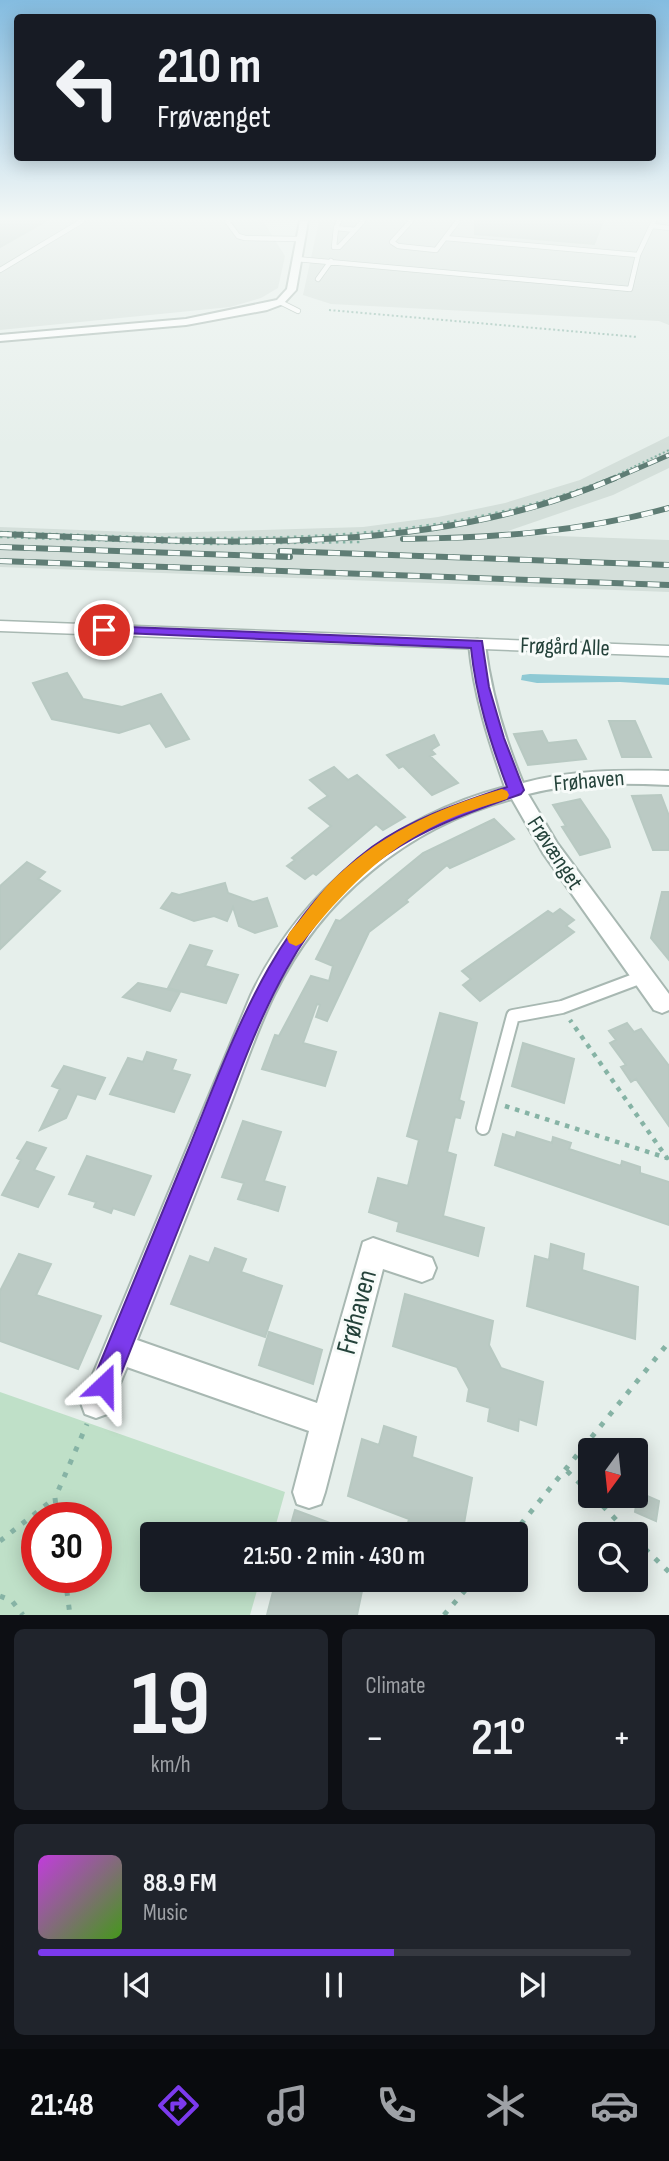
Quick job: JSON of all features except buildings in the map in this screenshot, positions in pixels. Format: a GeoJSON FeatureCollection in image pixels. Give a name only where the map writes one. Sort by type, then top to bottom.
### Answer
{"type":"FeatureCollection","features":[{"type":"Feature","properties":{"kind":"street"},"geometry":{"type":"LineString","coordinates":[[0,338],[186,322],[246,313],[281,302],[286,296]]}},
{"type":"Feature","properties":{"kind":"street","name":"Frøgård Alle"},"geometry":{"type":"LineString","coordinates":[[0,626],[669,651]]}},
{"type":"Feature","properties":{"kind":"street","name":"Frøvænget"},"geometry":{"type":"LineString","coordinates":[[477,644],[482,687],[496,738],[516,790],[550,848],[642,977],[665,1004]]}},
{"type":"Feature","properties":{"kind":"street","name":"Frøhaven"},"geometry":{"type":"LineString","coordinates":[[96,1403],[258,1003],[284,955],[308,920],[334,891],[379,851],[435,818],[516,790],[588,778],[669,778]]}},
{"type":"Feature","properties":{"kind":"street","name":"Frøhaven"},"geometry":{"type":"LineString","coordinates":[[309,1492],[373,1252],[422,1268]]}},
{"type":"Feature","properties":{"kind":"street"},"geometry":{"type":"LineString","coordinates":[[119,1349],[327,1422]]}},
{"type":"Feature","properties":{"kind":"lane"},"geometry":{"type":"LineString","coordinates":[[281,302],[298,311]]}},
{"type":"Feature","properties":{"kind":"lane"},"geometry":{"type":"LineString","coordinates":[[483,1128],[513,1016],[562,1007],[642,977]]}},
{"type":"Feature","properties":{"kind":"path"},"geometry":{"type":"LineString","coordinates":[[329,310],[638,337]]}},
{"type":"Feature","properties":{"kind":"path"},"geometry":{"type":"LineString","coordinates":[[0,532],[256,538],[384,530],[533,503],[607,480],[669,450]]}},
{"type":"Feature","properties":{"kind":"path"},"geometry":{"type":"LineString","coordinates":[[0,537],[210,544],[361,542]]}},
{"type":"Feature","properties":{"kind":"path"},"geometry":{"type":"LineString","coordinates":[[562,1007],[668,1159]]}},
{"type":"Feature","properties":{"kind":"path"},"geometry":{"type":"LineString","coordinates":[[490,1102],[668,1159]]}},
{"type":"Feature","properties":{"kind":"path"},"geometry":{"type":"LineString","coordinates":[[523,1522],[669,1342]]}},
{"type":"Feature","properties":{"kind":"path"},"geometry":{"type":"LineString","coordinates":[[0,1541],[55,1498],[96,1403]]}},
{"type":"Feature","properties":{"kind":"path"},"geometry":{"type":"LineString","coordinates":[[567,1471],[578,1482]]}},
{"type":"Feature","properties":{"kind":"path"},"geometry":{"type":"LineString","coordinates":[[55,1498],[55,1502]]}},
{"type":"Feature","properties":{"kind":"path"},"geometry":{"type":"LineString","coordinates":[[604,1508],[618,1522]]}},
{"type":"Feature","properties":{"kind":"path"},"geometry":{"type":"LineString","coordinates":[[648,1552],[669,1572]]}},
{"type":"Feature","properties":{"kind":"path"},"geometry":{"type":"LineString","coordinates":[[444,1615],[464,1592]]}},
{"type":"Feature","properties":{"kind":"path"},"geometry":{"type":"LineString","coordinates":[[67,1593],[70,1615]]}},
{"type":"Feature","properties":{"kind":"path"},"geometry":{"type":"LineString","coordinates":[[0,1596],[12,1601],[23,1615]]}},
{"type":"Feature","properties":{"kind":"shaded area"},"geometry":{"type":"Polygon","coordinates":[[[0,296],[264,296],[230,307],[0,330],[0,296]]]}},
{"type":"Feature","properties":{"kind":"shaded area"},"geometry":{"type":"Polygon","coordinates":[[[307,296],[669,296],[669,325],[659,321],[331,304],[307,296]]]}},
{"type":"Feature","properties":{"kind":"shaded area"},"geometry":{"type":"Polygon","coordinates":[[[669,436],[669,468],[613,495],[499,534],[669,540],[669,592],[0,567],[0,527],[160,533],[363,527],[438,517],[505,503],[580,480],[669,436]]]}},
{"type":"Feature","properties":{"kind":"green space"},"geometry":{"type":"Polygon","coordinates":[[[0,1392],[285,1492],[277,1522],[140,1522],[140,1592],[257,1592],[250,1615],[0,1615],[0,1392]]]}},
{"type":"Feature","properties":{"kind":"water"},"geometry":{"type":"Polygon","coordinates":[[[522,675],[669,678],[669,685],[620,682],[537,683],[521,680],[522,675]]]}},
{"type":"Feature","properties":{"kind":"railway"},"geometry":{"type":"LineString","coordinates":[[611,480],[669,455]]}},
{"type":"Feature","properties":{"kind":"railway"},"geometry":{"type":"LineString","coordinates":[[0,534],[233,541],[312,540],[391,534],[468,522],[543,504],[615,478]]}},
{"type":"Feature","properties":{"kind":"railway"},"geometry":{"type":"LineString","coordinates":[[403,539],[537,532],[603,523],[669,508]]}},
{"type":"Feature","properties":{"kind":"railway"},"geometry":{"type":"LineString","coordinates":[[0,547],[290,557]]}},
{"type":"Feature","properties":{"kind":"railway"},"geometry":{"type":"LineString","coordinates":[[280,551],[669,565]]}},
{"type":"Feature","properties":{"kind":"railway"},"geometry":{"type":"LineString","coordinates":[[0,561],[669,585]]}},
{"type":"Feature","properties":{"kind":"slow traffic"},"geometry":{"type":"LineString","coordinates":[[296,938],[334,891],[379,851],[435,818],[502,795]]}},
{"type":"Feature","properties":{"kind":"route"},"geometry":{"type":"LineString","coordinates":[[104,630],[477,644],[482,687],[496,738],[516,790],[435,818],[379,851],[334,891],[308,920],[284,955],[262,995],[104,1385]]}}]}
